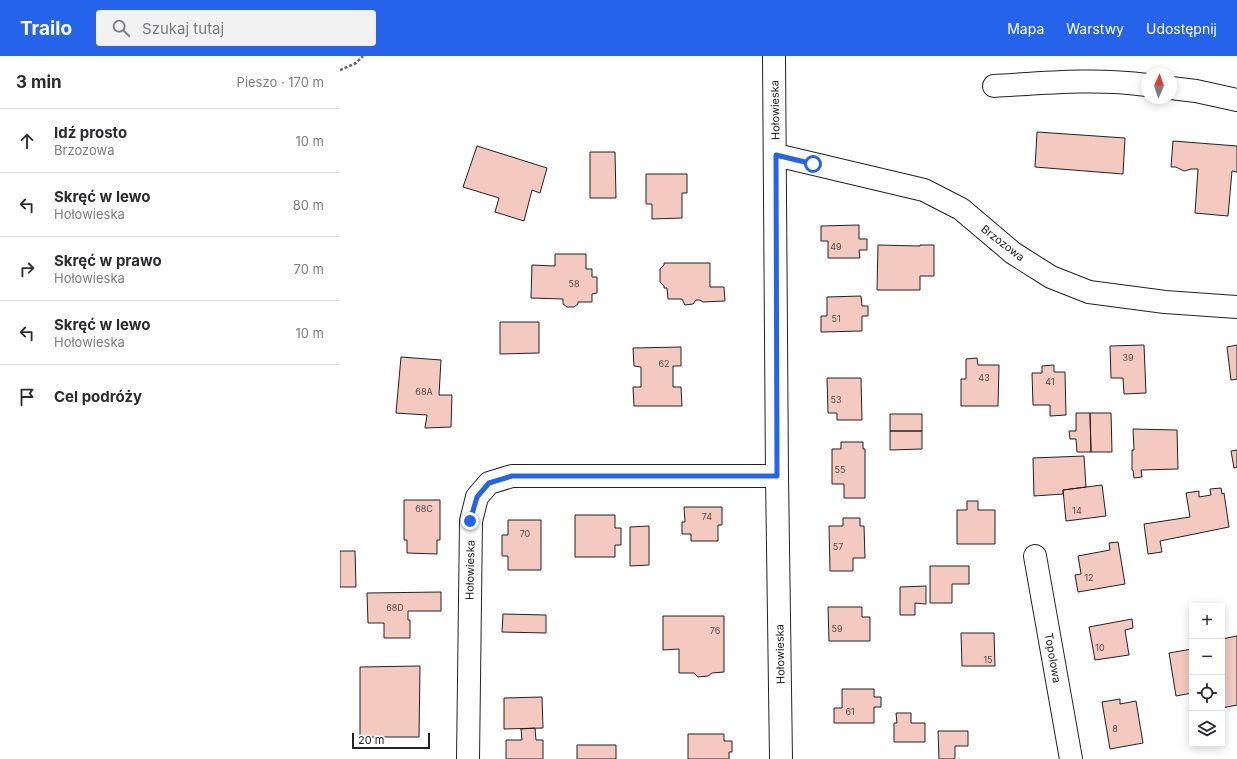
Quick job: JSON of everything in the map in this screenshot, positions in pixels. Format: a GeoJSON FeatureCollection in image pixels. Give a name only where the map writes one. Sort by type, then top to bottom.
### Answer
{"type":"FeatureCollection","features":[{"type":"Feature","properties":{"kind":"street","name":"Hołowieska"},"geometry":{"type":"LineString","coordinates":[[774,56],[781,759]]}},
{"type":"Feature","properties":{"kind":"street"},"geometry":{"type":"LineString","coordinates":[[994,86],[1063,82],[1115,82],[1141,84]]}},
{"type":"Feature","properties":{"kind":"street"},"geometry":{"type":"LineString","coordinates":[[1177,89],[1196,91],[1237,100]]}},
{"type":"Feature","properties":{"kind":"street","name":"Brzozowa"},"geometry":{"type":"LineString","coordinates":[[776,155],[924,190],[962,209],[1013,252],[1051,277],[1090,292],[1165,302],[1237,307]]}},
{"type":"Feature","properties":{"kind":"street","name":"Hołowieska"},"geometry":{"type":"LineString","coordinates":[[468,759],[470,521],[477,497],[489,483],[512,476],[777,476]]}},
{"type":"Feature","properties":{"kind":"street","name":"Topolowa"},"geometry":{"type":"LineString","coordinates":[[1035,556],[1071,759]]}},
{"type":"Feature","properties":{"kind":"path"},"geometry":{"type":"LineString","coordinates":[[340,70],[356,63],[363,56]]}},
{"type":"Feature","properties":{"kind":"building"},"geometry":{"type":"Polygon","coordinates":[[[1037,132],[1125,138],[1123,174],[1035,167],[1037,132]]]}},
{"type":"Feature","properties":{"kind":"building"},"geometry":{"type":"Polygon","coordinates":[[[1173,141],[1237,146],[1237,172],[1232,171],[1228,216],[1195,213],[1198,169],[1184,171],[1176,167],[1171,167],[1173,141]]]}},
{"type":"Feature","properties":{"kind":"building"},"geometry":{"type":"Polygon","coordinates":[[[477,146],[547,168],[540,193],[532,190],[524,221],[495,212],[499,198],[463,187],[477,146]]]}},
{"type":"Feature","properties":{"kind":"building"},"geometry":{"type":"Polygon","coordinates":[[[590,152],[615,152],[616,198],[590,198],[590,152]]]}},
{"type":"Feature","properties":{"kind":"building"},"geometry":{"type":"Polygon","coordinates":[[[646,174],[687,174],[687,193],[682,193],[682,218],[652,219],[652,204],[646,204],[646,174]]]}},
{"type":"Feature","properties":{"kind":"building"},"geometry":{"type":"Polygon","coordinates":[[[859,225],[859,239],[867,239],[867,250],[859,250],[860,258],[828,258],[828,241],[821,241],[821,226],[859,225]]]}},
{"type":"Feature","properties":{"kind":"building"},"geometry":{"type":"Polygon","coordinates":[[[878,245],[934,245],[934,276],[920,276],[920,290],[877,290],[878,245]]]}},
{"type":"Feature","properties":{"kind":"building"},"geometry":{"type":"Polygon","coordinates":[[[555,254],[586,254],[586,269],[592,269],[592,277],[597,277],[597,293],[592,294],[592,302],[578,302],[578,304],[574,307],[567,307],[563,304],[563,299],[531,298],[532,265],[555,266],[555,254]]]}},
{"type":"Feature","properties":{"kind":"building"},"geometry":{"type":"Polygon","coordinates":[[[664,263],[710,263],[710,287],[724,287],[725,301],[703,302],[696,300],[693,304],[685,305],[682,299],[668,299],[667,288],[664,288],[660,282],[660,269],[664,263]]]}},
{"type":"Feature","properties":{"kind":"building"},"geometry":{"type":"Polygon","coordinates":[[[861,296],[862,306],[868,306],[868,316],[862,316],[862,331],[821,332],[821,316],[827,316],[827,297],[861,296]]]}},
{"type":"Feature","properties":{"kind":"building"},"geometry":{"type":"Polygon","coordinates":[[[500,322],[539,322],[539,353],[500,354],[500,322]]]}},
{"type":"Feature","properties":{"kind":"building"},"geometry":{"type":"Polygon","coordinates":[[[1144,345],[1146,393],[1124,394],[1123,378],[1111,378],[1110,346],[1144,345]]]}},
{"type":"Feature","properties":{"kind":"building"},"geometry":{"type":"Polygon","coordinates":[[[1237,345],[1237,379],[1231,380],[1227,347],[1237,345]]]}},
{"type":"Feature","properties":{"kind":"building"},"geometry":{"type":"Polygon","coordinates":[[[681,347],[681,366],[673,366],[673,387],[681,387],[682,406],[634,406],[633,387],[641,387],[641,367],[634,366],[633,348],[681,347]]]}},
{"type":"Feature","properties":{"kind":"building"},"geometry":{"type":"Polygon","coordinates":[[[401,357],[441,360],[439,395],[452,395],[451,427],[425,428],[427,415],[396,413],[401,357]]]}},
{"type":"Feature","properties":{"kind":"building"},"geometry":{"type":"Polygon","coordinates":[[[977,358],[978,365],[999,365],[998,406],[961,406],[961,379],[966,379],[966,359],[977,358]]]}},
{"type":"Feature","properties":{"kind":"building"},"geometry":{"type":"Polygon","coordinates":[[[1054,365],[1054,372],[1065,372],[1066,415],[1050,416],[1050,405],[1033,405],[1032,373],[1042,373],[1042,366],[1054,365]]]}},
{"type":"Feature","properties":{"kind":"building"},"geometry":{"type":"Polygon","coordinates":[[[827,378],[861,378],[862,420],[837,420],[837,413],[828,413],[827,378]]]}},
{"type":"Feature","properties":{"kind":"building"},"geometry":{"type":"Polygon","coordinates":[[[1076,413],[1090,413],[1091,452],[1077,452],[1076,439],[1070,439],[1069,431],[1076,431],[1076,413]]]}},
{"type":"Feature","properties":{"kind":"building"},"geometry":{"type":"Polygon","coordinates":[[[1090,413],[1111,413],[1112,452],[1091,452],[1090,413]]]}},
{"type":"Feature","properties":{"kind":"building"},"geometry":{"type":"Polygon","coordinates":[[[890,414],[922,414],[922,431],[890,431],[890,414]]]}},
{"type":"Feature","properties":{"kind":"building"},"geometry":{"type":"Polygon","coordinates":[[[1133,429],[1177,430],[1178,469],[1141,470],[1142,477],[1134,478],[1132,470],[1132,450],[1134,450],[1133,429]]]}},
{"type":"Feature","properties":{"kind":"building"},"geometry":{"type":"Polygon","coordinates":[[[890,431],[922,431],[922,449],[890,450],[890,431]]]}},
{"type":"Feature","properties":{"kind":"building"},"geometry":{"type":"Polygon","coordinates":[[[841,442],[863,442],[863,449],[865,449],[865,498],[844,498],[844,484],[832,484],[832,449],[841,449],[841,442]]]}},
{"type":"Feature","properties":{"kind":"building"},"geometry":{"type":"Polygon","coordinates":[[[1237,450],[1237,467],[1234,468],[1231,451],[1237,450]]]}},
{"type":"Feature","properties":{"kind":"building"},"geometry":{"type":"Polygon","coordinates":[[[1084,456],[1086,487],[1063,490],[1063,494],[1034,496],[1033,458],[1084,456]]]}},
{"type":"Feature","properties":{"kind":"building"},"geometry":{"type":"Polygon","coordinates":[[[1102,485],[1106,516],[1066,521],[1063,490],[1102,485]]]}},
{"type":"Feature","properties":{"kind":"building"},"geometry":{"type":"Polygon","coordinates":[[[1221,488],[1222,494],[1224,493],[1229,527],[1160,541],[1162,552],[1148,554],[1144,524],[1190,517],[1186,493],[1199,491],[1199,497],[1211,495],[1210,489],[1221,488]]]}},
{"type":"Feature","properties":{"kind":"building"},"geometry":{"type":"Polygon","coordinates":[[[404,500],[440,500],[440,540],[437,540],[437,554],[407,553],[407,540],[404,540],[404,500]]]}},
{"type":"Feature","properties":{"kind":"building"},"geometry":{"type":"Polygon","coordinates":[[[967,501],[978,501],[978,510],[995,510],[995,544],[957,544],[957,510],[967,510],[967,501]]]}},
{"type":"Feature","properties":{"kind":"building"},"geometry":{"type":"Polygon","coordinates":[[[684,507],[722,507],[722,525],[718,525],[718,541],[691,541],[691,534],[682,534],[682,522],[685,522],[684,507]]]}},
{"type":"Feature","properties":{"kind":"building"},"geometry":{"type":"Polygon","coordinates":[[[575,515],[615,515],[615,528],[621,528],[621,545],[615,545],[615,557],[575,557],[575,515]]]}},
{"type":"Feature","properties":{"kind":"building"},"geometry":{"type":"Polygon","coordinates":[[[843,518],[860,518],[860,526],[864,526],[865,558],[853,558],[853,571],[830,571],[829,526],[843,526],[843,518]]]}},
{"type":"Feature","properties":{"kind":"building"},"geometry":{"type":"Polygon","coordinates":[[[508,520],[541,520],[541,570],[508,570],[508,556],[502,556],[502,535],[508,535],[508,520]]]}},
{"type":"Feature","properties":{"kind":"building"},"geometry":{"type":"Polygon","coordinates":[[[649,526],[649,565],[630,566],[630,527],[649,526]]]}},
{"type":"Feature","properties":{"kind":"building"},"geometry":{"type":"Polygon","coordinates":[[[1118,542],[1125,584],[1078,592],[1075,575],[1081,574],[1078,556],[1110,550],[1109,543],[1118,542]]]}},
{"type":"Feature","properties":{"kind":"building"},"geometry":{"type":"Polygon","coordinates":[[[340,551],[355,551],[356,587],[340,587],[340,551]]]}},
{"type":"Feature","properties":{"kind":"building"},"geometry":{"type":"Polygon","coordinates":[[[930,566],[969,566],[969,584],[952,584],[952,603],[930,603],[930,566]]]}},
{"type":"Feature","properties":{"kind":"building"},"geometry":{"type":"Polygon","coordinates":[[[926,586],[926,604],[915,603],[915,615],[900,615],[900,587],[926,586]]]}},
{"type":"Feature","properties":{"kind":"building"},"geometry":{"type":"Polygon","coordinates":[[[441,592],[441,611],[408,611],[408,620],[410,620],[410,638],[384,638],[384,623],[368,623],[367,593],[441,592]]]}},
{"type":"Feature","properties":{"kind":"building"},"geometry":{"type":"Polygon","coordinates":[[[828,607],[862,607],[862,617],[870,617],[870,641],[829,641],[828,607]]]}},
{"type":"Feature","properties":{"kind":"building"},"geometry":{"type":"Polygon","coordinates":[[[503,614],[546,615],[546,633],[502,632],[503,614]]]}},
{"type":"Feature","properties":{"kind":"building"},"geometry":{"type":"Polygon","coordinates":[[[663,616],[724,616],[724,672],[712,673],[708,676],[698,677],[694,673],[679,673],[679,649],[663,650],[663,616]]]}},
{"type":"Feature","properties":{"kind":"building"},"geometry":{"type":"Polygon","coordinates":[[[1132,619],[1133,628],[1125,630],[1129,655],[1095,660],[1089,627],[1132,619]]]}},
{"type":"Feature","properties":{"kind":"building"},"geometry":{"type":"Polygon","coordinates":[[[961,633],[994,633],[995,666],[962,666],[961,633]]]}},
{"type":"Feature","properties":{"kind":"building"},"geometry":{"type":"Polygon","coordinates":[[[1237,636],[1237,705],[1225,707],[1225,639],[1237,636]]]}},
{"type":"Feature","properties":{"kind":"building"},"geometry":{"type":"Polygon","coordinates":[[[1189,650],[1189,694],[1176,696],[1169,653],[1189,650]]]}},
{"type":"Feature","properties":{"kind":"building"},"geometry":{"type":"Polygon","coordinates":[[[420,666],[419,737],[360,737],[360,667],[420,666]]]}},
{"type":"Feature","properties":{"kind":"building"},"geometry":{"type":"Polygon","coordinates":[[[842,689],[874,689],[874,697],[881,697],[881,707],[874,707],[874,723],[834,723],[834,708],[842,708],[842,689]]]}},
{"type":"Feature","properties":{"kind":"building"},"geometry":{"type":"Polygon","coordinates":[[[542,697],[543,728],[504,729],[504,698],[542,697]]]}},
{"type":"Feature","properties":{"kind":"building"},"geometry":{"type":"Polygon","coordinates":[[[1120,699],[1120,704],[1136,701],[1143,743],[1110,749],[1102,702],[1120,699]]]}},
{"type":"Feature","properties":{"kind":"building"},"geometry":{"type":"Polygon","coordinates":[[[896,713],[911,713],[911,723],[925,723],[925,742],[894,742],[894,723],[897,723],[896,713]]]}},
{"type":"Feature","properties":{"kind":"building"},"geometry":{"type":"Polygon","coordinates":[[[535,728],[536,740],[543,740],[543,759],[506,759],[506,740],[522,740],[521,729],[535,728]]]}},
{"type":"Feature","properties":{"kind":"building"},"geometry":{"type":"Polygon","coordinates":[[[938,731],[968,731],[968,746],[955,746],[955,758],[953,759],[939,759],[938,731]]]}},
{"type":"Feature","properties":{"kind":"building"},"geometry":{"type":"Polygon","coordinates":[[[688,734],[724,734],[724,741],[732,741],[732,752],[729,752],[729,759],[688,759],[688,734]]]}},
{"type":"Feature","properties":{"kind":"building"},"geometry":{"type":"Polygon","coordinates":[[[577,745],[616,745],[616,759],[577,759],[577,745]]]}},
{"type":"Feature","properties":{"kind":"route"},"geometry":{"type":"LineString","coordinates":[[470,521],[477,497],[489,483],[512,476],[777,476],[776,155],[813,164]]}}]}
